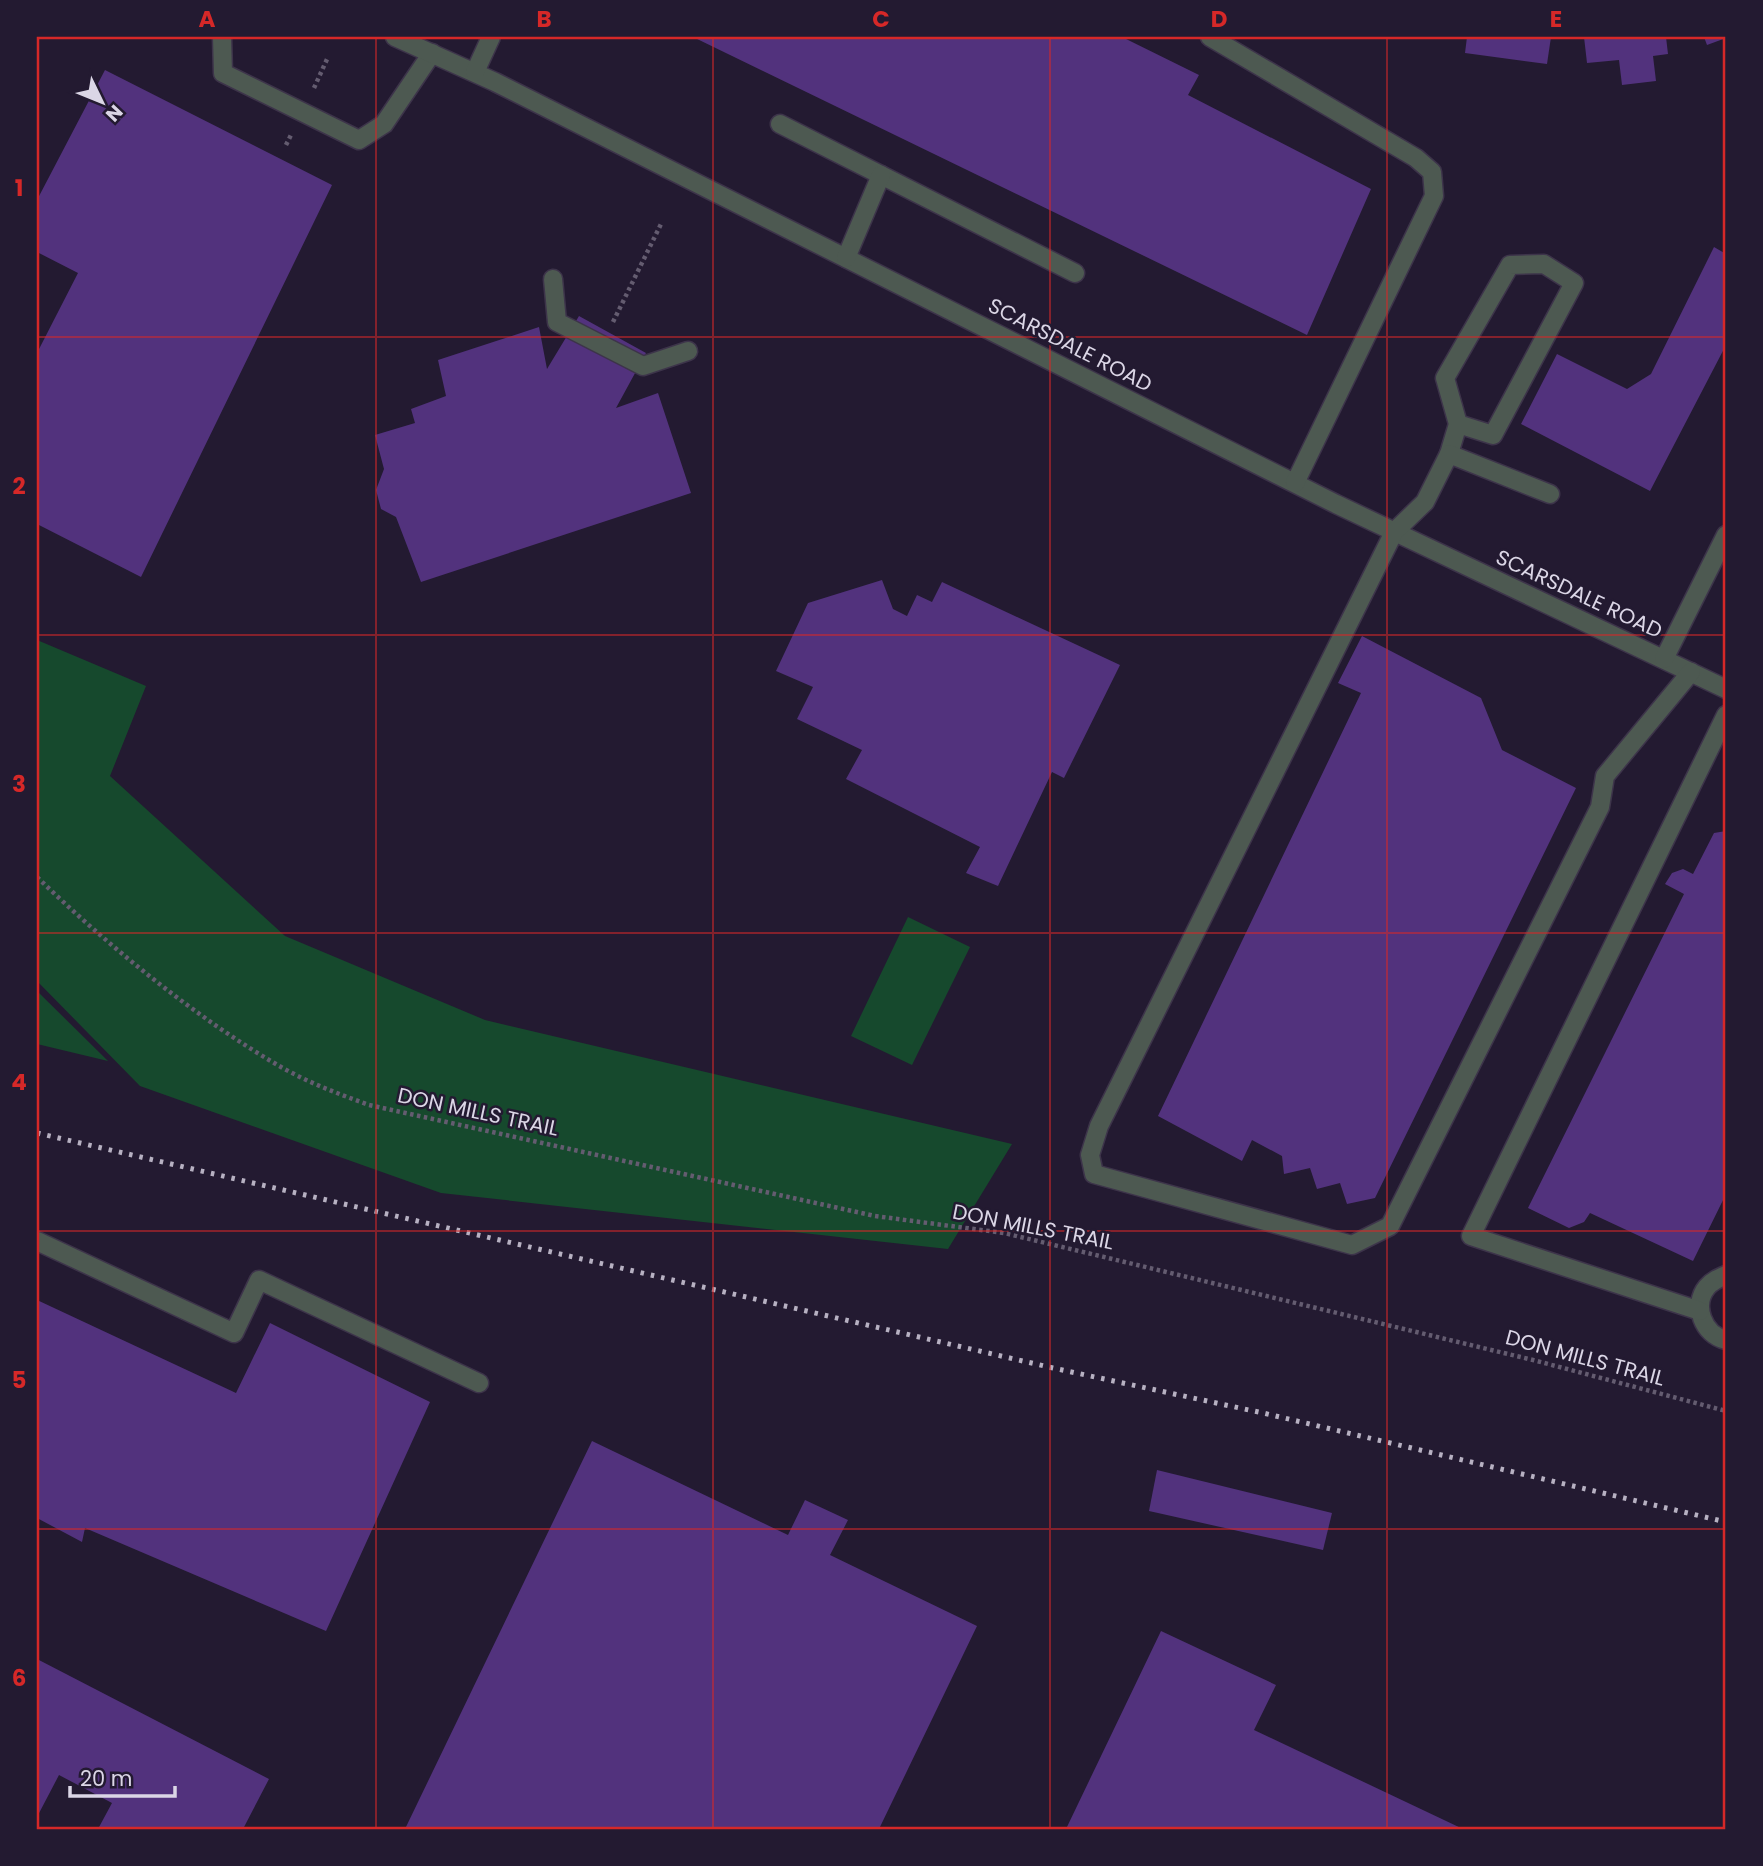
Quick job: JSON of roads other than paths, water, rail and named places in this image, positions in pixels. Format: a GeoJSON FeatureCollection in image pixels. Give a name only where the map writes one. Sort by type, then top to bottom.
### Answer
{"type":"FeatureCollection","features":[{"type":"Feature","properties":{"kind":"street"},"geometry":{"type":"LineString","coordinates":[[222,37],[223,73],[359,140],[384,124],[432,53]]}},
{"type":"Feature","properties":{"kind":"street","name":"SCARSDALE ROAD"},"geometry":{"type":"LineString","coordinates":[[397,37],[474,72],[1394,532],[1726,689]]}},
{"type":"Feature","properties":{"kind":"street"},"geometry":{"type":"LineString","coordinates":[[474,72],[491,37]]}},
{"type":"Feature","properties":{"kind":"street"},"geometry":{"type":"LineString","coordinates":[[1209,37],[1416,158],[1432,172],[1434,197],[1295,483]]}},
{"type":"Feature","properties":{"kind":"street"},"geometry":{"type":"LineString","coordinates":[[779,124],[1075,273]]}},
{"type":"Feature","properties":{"kind":"street"},"geometry":{"type":"LineString","coordinates":[[846,258],[881,176]]}},
{"type":"Feature","properties":{"kind":"street"},"geometry":{"type":"LineString","coordinates":[[1458,424],[1493,435],[1574,283],[1544,264],[1510,265],[1445,378],[1458,424],[1449,454],[1425,502],[1394,532],[1099,1126],[1090,1154],[1094,1174],[1352,1245],[1390,1226],[1600,807],[1605,776],[1691,672]]}},
{"type":"Feature","properties":{"kind":"street"},"geometry":{"type":"LineString","coordinates":[[553,279],[557,322],[643,366],[688,351]]}},
{"type":"Feature","properties":{"kind":"street"},"geometry":{"type":"LineString","coordinates":[[1449,454],[1550,494]]}},
{"type":"Feature","properties":{"kind":"street"},"geometry":{"type":"LineString","coordinates":[[1664,659],[1726,536]]}},
{"type":"Feature","properties":{"kind":"street"},"geometry":{"type":"LineString","coordinates":[[1700,1311],[1471,1236],[1726,715]]}},
{"type":"Feature","properties":{"kind":"street"},"geometry":{"type":"LineString","coordinates":[[37,1241],[234,1332],[259,1280],[479,1382]]}},
{"type":"Feature","properties":{"kind":"street"},"geometry":{"type":"LineString","coordinates":[[1726,1275],[1707,1287],[1700,1311],[1710,1332],[1726,1340]]}},
{"type":"Feature","properties":{"kind":"railway"},"geometry":{"type":"LineString","coordinates":[[37,1133],[1053,1368],[1263,1413],[1726,1522]]}}]}
